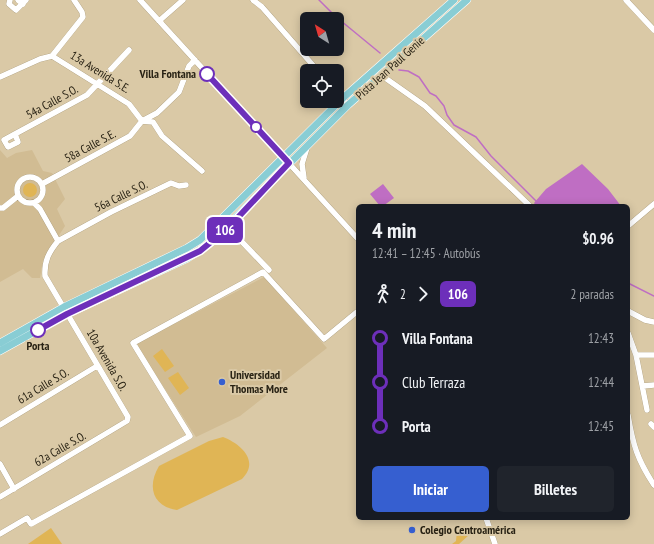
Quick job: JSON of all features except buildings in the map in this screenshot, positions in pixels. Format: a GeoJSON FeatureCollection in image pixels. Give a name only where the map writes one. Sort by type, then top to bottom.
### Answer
{"type":"FeatureCollection","features":[{"type":"Feature","properties":{"kind":"main road","name":"Pista Jean Paul Genie"},"geometry":{"type":"LineString","coordinates":[[344,97],[454,0]]}},
{"type":"Feature","properties":{"kind":"main road","name":"Pista Jean Paul Genie"},"geometry":{"type":"LineString","coordinates":[[65,310],[188,258],[210,244],[228,228],[289,163],[348,105],[467,0]]}},
{"type":"Feature","properties":{"kind":"main road"},"geometry":{"type":"LineString","coordinates":[[364,80],[375,75],[381,75],[380,72],[382,68],[410,39]]}},
{"type":"Feature","properties":{"kind":"main road","name":"Pista Jean Paul Genie"},"geometry":{"type":"LineString","coordinates":[[2,344],[200,240],[333,108]]}},
{"type":"Feature","properties":{"kind":"street"},"geometry":{"type":"LineString","coordinates":[[10,0],[9,4],[16,10],[22,1]]}},
{"type":"Feature","properties":{"kind":"street"},"geometry":{"type":"LineString","coordinates":[[0,77],[40,59],[52,56],[57,48],[80,23],[83,17],[82,12],[74,0]]}},
{"type":"Feature","properties":{"kind":"street"},"geometry":{"type":"LineString","coordinates":[[140,0],[356,237]]}},
{"type":"Feature","properties":{"kind":"street"},"geometry":{"type":"LineString","coordinates":[[159,21],[183,0]]}},
{"type":"Feature","properties":{"kind":"street"},"geometry":{"type":"LineString","coordinates":[[253,0],[262,7],[312,64]]}},
{"type":"Feature","properties":{"kind":"street"},"geometry":{"type":"LineString","coordinates":[[626,0],[654,30]]}},
{"type":"Feature","properties":{"kind":"street","name":"54a Calle S.O."},"geometry":{"type":"LineString","coordinates":[[15,134],[87,95],[129,50]]}},
{"type":"Feature","properties":{"kind":"street","name":"13a Avenida S.E."},"geometry":{"type":"LineString","coordinates":[[52,56],[98,83],[129,104],[142,121],[153,122],[162,136],[202,171]]}},
{"type":"Feature","properties":{"kind":"street"},"geometry":{"type":"LineString","coordinates":[[142,121],[161,111],[178,92],[190,66],[195,60]]}},
{"type":"Feature","properties":{"kind":"street"},"geometry":{"type":"LineString","coordinates":[[381,75],[425,106],[528,204]]}},
{"type":"Feature","properties":{"kind":"street"},"geometry":{"type":"LineString","coordinates":[[344,99],[348,105]]}},
{"type":"Feature","properties":{"kind":"street","name":"58a Calle S.E."},"geometry":{"type":"LineString","coordinates":[[42,184],[120,143],[130,136],[142,121]]}},
{"type":"Feature","properties":{"kind":"street"},"geometry":{"type":"LineString","coordinates":[[304,179],[302,164],[309,143]]}},
{"type":"Feature","properties":{"kind":"street"},"geometry":{"type":"LineString","coordinates":[[34,203],[41,198],[43,193],[42,184],[36,178],[27,177],[23,179],[17,187],[18,196],[25,202],[34,203],[40,209],[58,241]]}},
{"type":"Feature","properties":{"kind":"street","name":"56a Calle S.O."},"geometry":{"type":"LineString","coordinates":[[58,241],[111,212],[172,183],[179,186],[186,186]]}},
{"type":"Feature","properties":{"kind":"street"},"geometry":{"type":"LineString","coordinates":[[0,208],[4,208],[18,196]]}},
{"type":"Feature","properties":{"kind":"street"},"geometry":{"type":"LineString","coordinates":[[630,224],[654,204]]}},
{"type":"Feature","properties":{"kind":"street"},"geometry":{"type":"LineString","coordinates":[[221,220],[269,270]]}},
{"type":"Feature","properties":{"kind":"street","name":"10a Avenida S.O."},"geometry":{"type":"LineString","coordinates":[[58,241],[47,257],[44,266],[45,276],[128,417]]}},
{"type":"Feature","properties":{"kind":"street"},"geometry":{"type":"LineString","coordinates":[[0,534],[27,518],[30,524],[190,436],[133,343],[263,272],[324,339],[356,313]]}},
{"type":"Feature","properties":{"kind":"street"},"geometry":{"type":"LineString","coordinates":[[630,312],[645,320],[654,322]]}},
{"type":"Feature","properties":{"kind":"street"},"geometry":{"type":"LineString","coordinates":[[630,338],[636,355],[647,410]]}},
{"type":"Feature","properties":{"kind":"street"},"geometry":{"type":"LineString","coordinates":[[636,355],[654,355]]}},
{"type":"Feature","properties":{"kind":"street","name":"61a Calle S.O."},"geometry":{"type":"LineString","coordinates":[[0,425],[97,366]]}},
{"type":"Feature","properties":{"kind":"street"},"geometry":{"type":"LineString","coordinates":[[643,386],[654,386]]}},
{"type":"Feature","properties":{"kind":"street","name":"62a Calle S.O."},"geometry":{"type":"LineString","coordinates":[[0,497],[125,424],[128,417]]}},
{"type":"Feature","properties":{"kind":"street"},"geometry":{"type":"LineString","coordinates":[[630,426],[634,449],[641,465],[654,485]]}},
{"type":"Feature","properties":{"kind":"street"},"geometry":{"type":"LineString","coordinates":[[0,464],[14,489]]}},
{"type":"Feature","properties":{"kind":"street"},"geometry":{"type":"LineString","coordinates":[[487,520],[495,544]]}},
{"type":"Feature","properties":{"kind":"shaded area"},"geometry":{"type":"Polygon","coordinates":[[[0,150],[7,158],[16,153],[32,150],[43,171],[52,173],[65,199],[57,209],[65,226],[43,260],[40,278],[32,278],[23,269],[0,282],[0,150]]]}},
{"type":"Feature","properties":{"kind":"shaded area"},"geometry":{"type":"Polygon","coordinates":[[[582,164],[608,189],[619,204],[535,204],[546,189],[582,164]]]}},
{"type":"Feature","properties":{"kind":"shaded area"},"geometry":{"type":"Polygon","coordinates":[[[27,183],[33,183],[37,187],[37,193],[33,197],[27,197],[23,193],[23,187],[27,183]]]}},
{"type":"Feature","properties":{"kind":"shaded area"},"geometry":{"type":"Polygon","coordinates":[[[383,184],[394,198],[386,204],[378,204],[370,194],[383,184]]]}},
{"type":"Feature","properties":{"kind":"shaded area","name":"Universidad Thomas More"},"geometry":{"type":"Polygon","coordinates":[[[264,277],[327,348],[240,416],[196,437],[136,344],[264,277]]]}},
{"type":"Feature","properties":{"kind":"shaded area"},"geometry":{"type":"Polygon","coordinates":[[[162,349],[174,366],[165,372],[153,356],[162,349]]]}},
{"type":"Feature","properties":{"kind":"shaded area"},"geometry":{"type":"Polygon","coordinates":[[[178,372],[189,388],[180,395],[168,378],[178,372]]]}},
{"type":"Feature","properties":{"kind":"shaded area"},"geometry":{"type":"Polygon","coordinates":[[[223,437],[230,440],[242,449],[249,460],[247,472],[242,479],[177,510],[169,508],[157,500],[154,494],[153,481],[159,466],[209,441],[223,437]]]}},
{"type":"Feature","properties":{"kind":"shaded area"},"geometry":{"type":"Polygon","coordinates":[[[459,526],[464,526],[469,535],[459,544],[452,544],[456,541],[459,526]]]}},
{"type":"Feature","properties":{"kind":"shaded area"},"geometry":{"type":"Polygon","coordinates":[[[51,528],[62,544],[28,544],[51,528]]]}},
{"type":"Feature","properties":{"kind":"waterway"},"geometry":{"type":"LineString","coordinates":[[319,0],[335,16],[380,53]]}},
{"type":"Feature","properties":{"kind":"waterway"},"geometry":{"type":"LineString","coordinates":[[399,70],[408,71],[419,77],[430,93],[436,96],[444,106],[447,115],[454,125],[476,137],[491,156],[537,202]]}},
{"type":"Feature","properties":{"kind":"waterway"},"geometry":{"type":"LineString","coordinates":[[630,284],[654,296]]}},
{"type":"Feature","properties":{"kind":"bus line","name":"106"},"geometry":{"type":"LineString","coordinates":[[38,330],[67,314],[200,251],[228,228],[289,163],[207,74]]}},
{"type":"Feature","properties":{"kind":"place","name":"Villa Fontana"},"geometry":{"type":"Point","coordinates":[207,74]}},
{"type":"Feature","properties":{"kind":"place","name":"Porta"},"geometry":{"type":"Point","coordinates":[38,330]}},
{"type":"Feature","properties":{"kind":"place","name":"Universidad Thomas More"},"geometry":{"type":"Point","coordinates":[222,382]}},
{"type":"Feature","properties":{"kind":"place","name":"Colegio Centroamérica"},"geometry":{"type":"Point","coordinates":[412,530]}}]}
